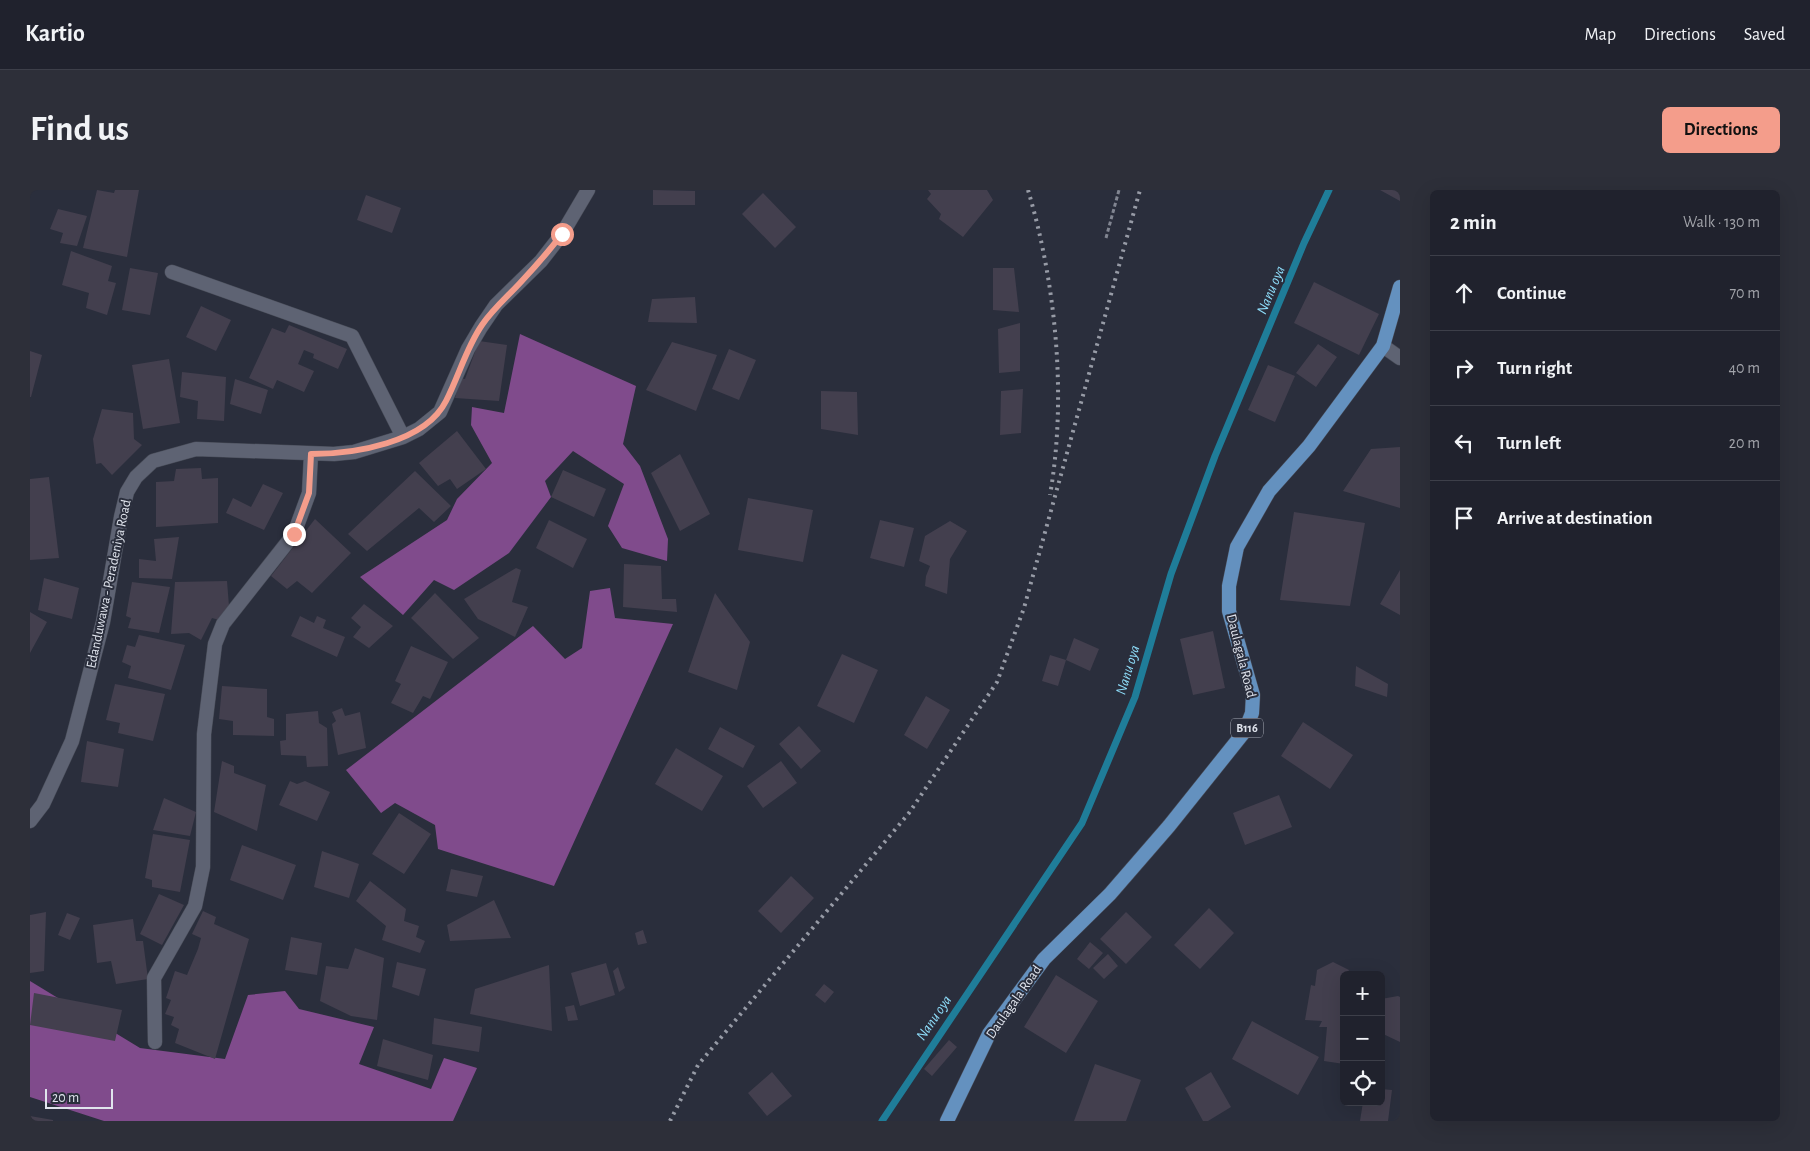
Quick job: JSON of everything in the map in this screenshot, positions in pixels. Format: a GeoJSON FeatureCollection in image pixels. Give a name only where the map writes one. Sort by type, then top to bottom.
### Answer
{"type":"FeatureCollection","features":[{"type":"Feature","properties":{"kind":"main road","name":"Daulagala Road"},"geometry":{"type":"LineString","coordinates":[[947,1121],[989,1034],[1044,959],[1110,894],[1245,731],[1252,713],[1253,695],[1229,611],[1229,586],[1237,547],[1269,491],[1309,446],[1383,346],[1400,287]]}},
{"type":"Feature","properties":{"kind":"street","name":"Edanduwawa - Peradeniya Road"},"geometry":{"type":"LineString","coordinates":[[30,821],[43,804],[72,740],[103,622],[127,492],[136,477],[153,461],[196,450],[311,454],[354,452],[403,437],[419,429],[440,412],[481,327],[496,305],[541,261],[562,234],[588,190]]}},
{"type":"Feature","properties":{"kind":"street"},"geometry":{"type":"LineString","coordinates":[[172,272],[352,336],[403,437]]}},
{"type":"Feature","properties":{"kind":"street"},"geometry":{"type":"LineString","coordinates":[[1383,346],[1400,358]]}},
{"type":"Feature","properties":{"kind":"street"},"geometry":{"type":"LineString","coordinates":[[155,1042],[154,978],[196,906],[203,868],[204,734],[215,644],[223,624],[294,534],[309,493],[311,454]]}},
{"type":"Feature","properties":{"kind":"path"},"geometry":{"type":"LineString","coordinates":[[1106,238],[1119,190]]}},
{"type":"Feature","properties":{"kind":"shaded area"},"geometry":{"type":"Polygon","coordinates":[[[520,334],[636,386],[623,444],[640,466],[668,539],[667,561],[622,548],[608,526],[624,484],[573,451],[545,481],[551,497],[509,553],[454,590],[434,580],[403,615],[360,577],[447,520],[457,499],[492,463],[471,425],[472,407],[504,413],[520,334]]]}},
{"type":"Feature","properties":{"kind":"shaded area"},"geometry":{"type":"Polygon","coordinates":[[[610,588],[615,618],[673,624],[554,886],[438,849],[435,825],[395,803],[381,813],[346,770],[533,626],[565,659],[582,648],[590,591],[610,588]]]}},
{"type":"Feature","properties":{"kind":"shaded area"},"geometry":{"type":"Polygon","coordinates":[[[30,981],[140,1048],[225,1059],[248,995],[285,991],[299,1009],[374,1027],[359,1064],[431,1089],[444,1058],[477,1068],[453,1121],[104,1121],[30,1097],[30,981]]]}},
{"type":"Feature","properties":{"kind":"building"},"geometry":{"type":"Polygon","coordinates":[[[97,190],[114,193],[115,190],[139,190],[127,257],[83,248],[97,190]]]}},
{"type":"Feature","properties":{"kind":"building"},"geometry":{"type":"Polygon","coordinates":[[[653,190],[695,191],[695,205],[653,205],[653,190]]]}},
{"type":"Feature","properties":{"kind":"building"},"geometry":{"type":"Polygon","coordinates":[[[928,190],[987,190],[993,200],[963,237],[939,219],[941,214],[927,199],[931,194],[928,190]]]}},
{"type":"Feature","properties":{"kind":"building"},"geometry":{"type":"Polygon","coordinates":[[[1380,190],[1400,190],[1400,201],[1380,190]]]}},
{"type":"Feature","properties":{"kind":"building"},"geometry":{"type":"Polygon","coordinates":[[[763,193],[796,227],[775,248],[742,214],[763,193]]]}},
{"type":"Feature","properties":{"kind":"building"},"geometry":{"type":"Polygon","coordinates":[[[366,195],[401,208],[392,233],[357,220],[366,195]]]}},
{"type":"Feature","properties":{"kind":"building"},"geometry":{"type":"Polygon","coordinates":[[[58,209],[87,216],[77,246],[60,243],[63,233],[50,229],[58,209]]]}},
{"type":"Feature","properties":{"kind":"building"},"geometry":{"type":"Polygon","coordinates":[[[71,251],[112,266],[108,281],[116,283],[107,315],[86,308],[89,293],[62,285],[71,251]]]}},
{"type":"Feature","properties":{"kind":"building"},"geometry":{"type":"Polygon","coordinates":[[[130,268],[158,273],[150,315],[122,310],[130,268]]]}},
{"type":"Feature","properties":{"kind":"building"},"geometry":{"type":"Polygon","coordinates":[[[993,268],[1014,268],[1019,312],[993,310],[993,268]]]}},
{"type":"Feature","properties":{"kind":"building"},"geometry":{"type":"Polygon","coordinates":[[[1314,282],[1379,314],[1359,355],[1294,323],[1314,282]]]}},
{"type":"Feature","properties":{"kind":"building"},"geometry":{"type":"Polygon","coordinates":[[[695,297],[697,323],[648,322],[652,299],[695,297]]]}},
{"type":"Feature","properties":{"kind":"building"},"geometry":{"type":"Polygon","coordinates":[[[201,306],[231,320],[216,351],[186,337],[201,306]]]}},
{"type":"Feature","properties":{"kind":"building"},"geometry":{"type":"Polygon","coordinates":[[[1020,323],[1020,371],[999,373],[998,329],[1020,323]]]}},
{"type":"Feature","properties":{"kind":"building"},"geometry":{"type":"Polygon","coordinates":[[[289,325],[347,349],[338,369],[313,358],[314,354],[304,350],[298,364],[314,371],[304,392],[277,380],[273,389],[249,378],[272,328],[285,333],[289,325]]]}},
{"type":"Feature","properties":{"kind":"building"},"geometry":{"type":"Polygon","coordinates":[[[479,341],[507,345],[499,401],[455,398],[460,378],[465,379],[479,341]]]}},
{"type":"Feature","properties":{"kind":"building"},"geometry":{"type":"Polygon","coordinates":[[[672,342],[717,355],[696,411],[646,390],[672,342]]]}},
{"type":"Feature","properties":{"kind":"building"},"geometry":{"type":"Polygon","coordinates":[[[1318,344],[1337,357],[1316,387],[1296,373],[1318,344]]]}},
{"type":"Feature","properties":{"kind":"building"},"geometry":{"type":"Polygon","coordinates":[[[729,349],[756,360],[739,400],[712,389],[729,349]]]}},
{"type":"Feature","properties":{"kind":"building"},"geometry":{"type":"Polygon","coordinates":[[[30,351],[42,355],[31,397],[30,397],[30,351]]]}},
{"type":"Feature","properties":{"kind":"building"},"geometry":{"type":"Polygon","coordinates":[[[169,359],[180,423],[143,429],[132,365],[169,359]]]}},
{"type":"Feature","properties":{"kind":"building"},"geometry":{"type":"Polygon","coordinates":[[[1268,365],[1295,376],[1275,422],[1248,410],[1268,365]]]}},
{"type":"Feature","properties":{"kind":"building"},"geometry":{"type":"Polygon","coordinates":[[[182,372],[226,377],[224,421],[197,419],[198,401],[180,397],[182,372]]]}},
{"type":"Feature","properties":{"kind":"building"},"geometry":{"type":"Polygon","coordinates":[[[235,379],[268,390],[261,414],[230,404],[235,379]]]}},
{"type":"Feature","properties":{"kind":"building"},"geometry":{"type":"Polygon","coordinates":[[[1023,389],[1021,433],[1000,435],[1001,391],[1023,389]]]}},
{"type":"Feature","properties":{"kind":"building"},"geometry":{"type":"Polygon","coordinates":[[[821,391],[857,392],[858,435],[821,429],[821,391]]]}},
{"type":"Feature","properties":{"kind":"building"},"geometry":{"type":"Polygon","coordinates":[[[102,409],[133,413],[134,439],[142,445],[112,475],[101,463],[96,464],[93,439],[102,409]]]}},
{"type":"Feature","properties":{"kind":"building"},"geometry":{"type":"Polygon","coordinates":[[[457,431],[486,469],[457,489],[450,479],[438,486],[419,463],[457,431]]]}},
{"type":"Feature","properties":{"kind":"building"},"geometry":{"type":"Polygon","coordinates":[[[1400,447],[1400,508],[1343,491],[1371,449],[1400,447]]]}},
{"type":"Feature","properties":{"kind":"building"},"geometry":{"type":"Polygon","coordinates":[[[680,454],[710,514],[680,531],[651,473],[680,454]]]}},
{"type":"Feature","properties":{"kind":"building"},"geometry":{"type":"Polygon","coordinates":[[[201,468],[202,479],[218,478],[218,523],[156,527],[156,482],[174,481],[176,469],[201,468]]]}},
{"type":"Feature","properties":{"kind":"building"},"geometry":{"type":"Polygon","coordinates":[[[563,470],[606,489],[594,517],[551,497],[563,470]]]}},
{"type":"Feature","properties":{"kind":"building"},"geometry":{"type":"Polygon","coordinates":[[[415,471],[451,506],[434,522],[419,508],[367,551],[348,534],[415,471]]]}},
{"type":"Feature","properties":{"kind":"building"},"geometry":{"type":"Polygon","coordinates":[[[49,477],[59,558],[30,560],[30,479],[49,477]]]}},
{"type":"Feature","properties":{"kind":"building"},"geometry":{"type":"Polygon","coordinates":[[[263,484],[283,493],[264,530],[226,513],[233,498],[251,507],[263,484]]]}},
{"type":"Feature","properties":{"kind":"building"},"geometry":{"type":"Polygon","coordinates":[[[748,498],[813,510],[803,562],[738,550],[748,498]]]}},
{"type":"Feature","properties":{"kind":"building"},"geometry":{"type":"Polygon","coordinates":[[[1294,512],[1365,523],[1350,606],[1280,600],[1294,512]]]}},
{"type":"Feature","properties":{"kind":"building"},"geometry":{"type":"Polygon","coordinates":[[[315,519],[351,553],[312,593],[297,581],[287,589],[271,576],[315,519]]]}},
{"type":"Feature","properties":{"kind":"building"},"geometry":{"type":"Polygon","coordinates":[[[549,520],[587,539],[573,568],[536,548],[549,520]]]}},
{"type":"Feature","properties":{"kind":"building"},"geometry":{"type":"Polygon","coordinates":[[[880,520],[914,528],[904,567],[870,558],[880,520]]]}},
{"type":"Feature","properties":{"kind":"building"},"geometry":{"type":"Polygon","coordinates":[[[950,521],[967,531],[950,559],[947,594],[925,586],[930,566],[919,561],[925,536],[950,521]]]}},
{"type":"Feature","properties":{"kind":"building"},"geometry":{"type":"Polygon","coordinates":[[[179,537],[172,579],[139,578],[139,559],[156,561],[154,539],[179,537]]]}},
{"type":"Feature","properties":{"kind":"building"},"geometry":{"type":"Polygon","coordinates":[[[624,564],[661,566],[662,599],[676,599],[677,612],[623,607],[624,564]]]}},
{"type":"Feature","properties":{"kind":"building"},"geometry":{"type":"Polygon","coordinates":[[[516,568],[521,570],[512,602],[528,607],[515,637],[478,619],[464,599],[516,568]]]}},
{"type":"Feature","properties":{"kind":"building"},"geometry":{"type":"Polygon","coordinates":[[[1400,570],[1400,615],[1380,604],[1400,570]]]}},
{"type":"Feature","properties":{"kind":"building"},"geometry":{"type":"Polygon","coordinates":[[[44,578],[79,588],[72,619],[38,610],[44,578]]]}},
{"type":"Feature","properties":{"kind":"building"},"geometry":{"type":"Polygon","coordinates":[[[227,581],[229,606],[219,620],[212,618],[201,640],[189,633],[171,634],[175,582],[227,581]]]}},
{"type":"Feature","properties":{"kind":"building"},"geometry":{"type":"Polygon","coordinates":[[[132,582],[170,587],[159,633],[128,628],[131,618],[126,616],[132,582]]]}},
{"type":"Feature","properties":{"kind":"building"},"geometry":{"type":"Polygon","coordinates":[[[435,593],[479,638],[453,659],[411,618],[435,593]]]}},
{"type":"Feature","properties":{"kind":"building"},"geometry":{"type":"Polygon","coordinates":[[[715,593],[750,642],[737,690],[688,672],[715,593]]]}},
{"type":"Feature","properties":{"kind":"building"},"geometry":{"type":"Polygon","coordinates":[[[364,604],[393,626],[369,648],[353,637],[361,627],[351,618],[364,604]]]}},
{"type":"Feature","properties":{"kind":"building"},"geometry":{"type":"Polygon","coordinates":[[[30,612],[47,622],[30,653],[30,612]]]}},
{"type":"Feature","properties":{"kind":"building"},"geometry":{"type":"Polygon","coordinates":[[[300,616],[314,623],[317,616],[326,620],[323,628],[345,637],[337,657],[291,636],[300,616]]]}},
{"type":"Feature","properties":{"kind":"building"},"geometry":{"type":"Polygon","coordinates":[[[1213,631],[1225,688],[1193,695],[1180,639],[1213,631]]]}},
{"type":"Feature","properties":{"kind":"building"},"geometry":{"type":"Polygon","coordinates":[[[139,635],[185,645],[171,690],[128,678],[131,666],[122,662],[127,645],[135,647],[139,635]]]}},
{"type":"Feature","properties":{"kind":"building"},"geometry":{"type":"Polygon","coordinates":[[[1074,638],[1099,649],[1090,671],[1066,660],[1074,638]]]}},
{"type":"Feature","properties":{"kind":"building"},"geometry":{"type":"Polygon","coordinates":[[[411,646],[448,662],[430,699],[423,696],[413,713],[391,703],[401,684],[395,681],[411,646]]]}},
{"type":"Feature","properties":{"kind":"building"},"geometry":{"type":"Polygon","coordinates":[[[842,654],[878,670],[854,723],[817,706],[842,654]]]}},
{"type":"Feature","properties":{"kind":"building"},"geometry":{"type":"Polygon","coordinates":[[[1050,655],[1066,660],[1058,686],[1042,681],[1050,655]]]}},
{"type":"Feature","properties":{"kind":"building"},"geometry":{"type":"Polygon","coordinates":[[[1356,666],[1388,684],[1387,697],[1355,686],[1356,666]]]}},
{"type":"Feature","properties":{"kind":"building"},"geometry":{"type":"Polygon","coordinates":[[[115,684],[165,694],[153,741],[118,733],[120,723],[106,720],[115,684]]]}},
{"type":"Feature","properties":{"kind":"building"},"geometry":{"type":"Polygon","coordinates":[[[222,686],[267,689],[267,717],[274,719],[274,736],[233,735],[233,721],[219,719],[222,686]]]}},
{"type":"Feature","properties":{"kind":"building"},"geometry":{"type":"Polygon","coordinates":[[[926,696],[950,710],[927,749],[904,735],[926,696]]]}},
{"type":"Feature","properties":{"kind":"building"},"geometry":{"type":"Polygon","coordinates":[[[342,708],[345,716],[360,712],[366,748],[338,755],[332,724],[336,721],[332,712],[342,708]]]}},
{"type":"Feature","properties":{"kind":"building"},"geometry":{"type":"Polygon","coordinates":[[[318,711],[319,723],[327,728],[328,766],[307,767],[306,756],[281,755],[280,741],[286,740],[286,714],[318,711]]]}},
{"type":"Feature","properties":{"kind":"building"},"geometry":{"type":"Polygon","coordinates":[[[1303,722],[1353,755],[1330,789],[1281,756],[1303,722]]]}},
{"type":"Feature","properties":{"kind":"building"},"geometry":{"type":"Polygon","coordinates":[[[799,726],[821,751],[801,769],[779,744],[799,726]]]}},
{"type":"Feature","properties":{"kind":"building"},"geometry":{"type":"Polygon","coordinates":[[[720,727],[755,746],[743,768],[708,749],[720,727]]]}},
{"type":"Feature","properties":{"kind":"building"},"geometry":{"type":"Polygon","coordinates":[[[87,741],[124,749],[118,787],[81,782],[87,741]]]}},
{"type":"Feature","properties":{"kind":"building"},"geometry":{"type":"Polygon","coordinates":[[[676,748],[723,776],[702,811],[655,784],[676,748]]]}},
{"type":"Feature","properties":{"kind":"building"},"geometry":{"type":"Polygon","coordinates":[[[222,761],[234,766],[234,773],[266,785],[257,831],[214,812],[222,761]]]}},
{"type":"Feature","properties":{"kind":"building"},"geometry":{"type":"Polygon","coordinates":[[[781,761],[797,783],[763,808],[747,786],[781,761]]]}},
{"type":"Feature","properties":{"kind":"building"},"geometry":{"type":"Polygon","coordinates":[[[290,781],[297,784],[305,781],[330,792],[317,821],[279,805],[290,781]]]}},
{"type":"Feature","properties":{"kind":"building"},"geometry":{"type":"Polygon","coordinates":[[[1279,795],[1292,827],[1245,845],[1233,813],[1279,795]]]}},
{"type":"Feature","properties":{"kind":"building"},"geometry":{"type":"Polygon","coordinates":[[[164,798],[196,812],[190,836],[153,830],[164,798]]]}},
{"type":"Feature","properties":{"kind":"building"},"geometry":{"type":"Polygon","coordinates":[[[399,813],[431,834],[404,874],[372,854],[399,813]]]}},
{"type":"Feature","properties":{"kind":"building"},"geometry":{"type":"Polygon","coordinates":[[[153,834],[190,840],[180,892],[152,887],[152,880],[145,878],[153,834]]]}},
{"type":"Feature","properties":{"kind":"building"},"geometry":{"type":"Polygon","coordinates":[[[242,845],[296,865],[283,900],[230,880],[242,845]]]}},
{"type":"Feature","properties":{"kind":"building"},"geometry":{"type":"Polygon","coordinates":[[[322,851],[359,864],[349,898],[314,887],[322,851]]]}},
{"type":"Feature","properties":{"kind":"building"},"geometry":{"type":"Polygon","coordinates":[[[451,869],[483,876],[477,897],[446,891],[451,869]]]}},
{"type":"Feature","properties":{"kind":"building"},"geometry":{"type":"Polygon","coordinates":[[[791,876],[814,898],[781,933],[758,911],[791,876]]]}},
{"type":"Feature","properties":{"kind":"building"},"geometry":{"type":"Polygon","coordinates":[[[370,881],[406,909],[404,921],[419,926],[416,937],[425,941],[420,953],[382,940],[386,926],[356,901],[370,881]]]}},
{"type":"Feature","properties":{"kind":"building"},"geometry":{"type":"Polygon","coordinates":[[[159,894],[184,905],[162,945],[140,934],[159,894]]]}},
{"type":"Feature","properties":{"kind":"building"},"geometry":{"type":"Polygon","coordinates":[[[494,900],[511,938],[450,941],[447,925],[494,900]]]}},
{"type":"Feature","properties":{"kind":"building"},"geometry":{"type":"Polygon","coordinates":[[[1209,908],[1234,933],[1200,969],[1174,945],[1209,908]]]}},
{"type":"Feature","properties":{"kind":"building"},"geometry":{"type":"Polygon","coordinates":[[[203,911],[216,917],[214,924],[249,939],[215,1059],[175,1043],[179,1029],[171,1025],[174,1017],[165,1014],[171,1000],[166,998],[175,971],[187,975],[198,949],[201,938],[192,934],[203,911]]]}},
{"type":"Feature","properties":{"kind":"building"},"geometry":{"type":"Polygon","coordinates":[[[46,912],[44,971],[30,973],[30,915],[46,912]]]}},
{"type":"Feature","properties":{"kind":"building"},"geometry":{"type":"Polygon","coordinates":[[[1126,912],[1152,937],[1126,964],[1100,939],[1126,912]]]}},
{"type":"Feature","properties":{"kind":"building"},"geometry":{"type":"Polygon","coordinates":[[[67,913],[80,918],[70,940],[58,935],[67,913]]]}},
{"type":"Feature","properties":{"kind":"building"},"geometry":{"type":"Polygon","coordinates":[[[133,919],[136,941],[143,941],[148,979],[116,984],[111,961],[97,963],[93,925],[133,919]]]}},
{"type":"Feature","properties":{"kind":"building"},"geometry":{"type":"Polygon","coordinates":[[[643,930],[647,943],[638,945],[635,933],[643,930]]]}},
{"type":"Feature","properties":{"kind":"building"},"geometry":{"type":"Polygon","coordinates":[[[291,937],[322,943],[317,975],[285,970],[291,937]]]}},
{"type":"Feature","properties":{"kind":"building"},"geometry":{"type":"Polygon","coordinates":[[[1090,942],[1103,953],[1089,969],[1077,959],[1090,942]]]}},
{"type":"Feature","properties":{"kind":"building"},"geometry":{"type":"Polygon","coordinates":[[[355,948],[384,958],[377,1020],[351,1016],[320,1001],[326,966],[348,969],[355,948]]]}},
{"type":"Feature","properties":{"kind":"building"},"geometry":{"type":"Polygon","coordinates":[[[1108,954],[1118,966],[1104,979],[1093,968],[1108,954]]]}},
{"type":"Feature","properties":{"kind":"building"},"geometry":{"type":"Polygon","coordinates":[[[397,962],[426,969],[419,996],[392,987],[397,962]]]}},
{"type":"Feature","properties":{"kind":"building"},"geometry":{"type":"Polygon","coordinates":[[[1333,962],[1349,970],[1340,971],[1340,1063],[1324,1061],[1327,1027],[1319,1027],[1322,1021],[1305,1020],[1311,985],[1315,986],[1317,970],[1333,962]]]}},
{"type":"Feature","properties":{"kind":"building"},"geometry":{"type":"Polygon","coordinates":[[[606,963],[615,995],[580,1006],[571,973],[606,963]]]}},
{"type":"Feature","properties":{"kind":"building"},"geometry":{"type":"Polygon","coordinates":[[[549,965],[552,1031],[470,1014],[475,989],[549,965]]]}},
{"type":"Feature","properties":{"kind":"building"},"geometry":{"type":"Polygon","coordinates":[[[618,967],[625,988],[619,992],[613,971],[618,967]]]}},
{"type":"Feature","properties":{"kind":"building"},"geometry":{"type":"Polygon","coordinates":[[[1056,975],[1098,1001],[1066,1053],[1024,1027],[1056,975]]]}},
{"type":"Feature","properties":{"kind":"building"},"geometry":{"type":"Polygon","coordinates":[[[824,984],[834,992],[825,1003],[815,995],[824,984]]]}},
{"type":"Feature","properties":{"kind":"building"},"geometry":{"type":"Polygon","coordinates":[[[34,993],[122,1010],[115,1041],[30,1025],[34,993]]]}},
{"type":"Feature","properties":{"kind":"building"},"geometry":{"type":"Polygon","coordinates":[[[1400,997],[1400,1042],[1385,1035],[1385,998],[1400,997]]]}},
{"type":"Feature","properties":{"kind":"building"},"geometry":{"type":"Polygon","coordinates":[[[574,1005],[578,1020],[568,1021],[565,1007],[574,1005]]]}},
{"type":"Feature","properties":{"kind":"building"},"geometry":{"type":"Polygon","coordinates":[[[434,1018],[482,1027],[479,1052],[432,1044],[434,1018]]]}},
{"type":"Feature","properties":{"kind":"building"},"geometry":{"type":"Polygon","coordinates":[[[1252,1021],[1319,1057],[1298,1095],[1232,1059],[1252,1021]]]}},
{"type":"Feature","properties":{"kind":"building"},"geometry":{"type":"Polygon","coordinates":[[[383,1039],[433,1055],[428,1080],[377,1066],[383,1039]]]}},
{"type":"Feature","properties":{"kind":"building"},"geometry":{"type":"Polygon","coordinates":[[[949,1040],[957,1047],[932,1076],[924,1069],[949,1040]]]}},
{"type":"Feature","properties":{"kind":"building"},"geometry":{"type":"Polygon","coordinates":[[[1095,1064],[1141,1080],[1126,1121],[1074,1121],[1095,1064]]]}},
{"type":"Feature","properties":{"kind":"building"},"geometry":{"type":"Polygon","coordinates":[[[772,1072],[792,1096],[767,1116],[748,1093],[772,1072]]]}},
{"type":"Feature","properties":{"kind":"building"},"geometry":{"type":"Polygon","coordinates":[[[1211,1072],[1231,1107],[1208,1121],[1203,1121],[1185,1088],[1211,1072]]]}},
{"type":"Feature","properties":{"kind":"building"},"geometry":{"type":"Polygon","coordinates":[[[1385,1089],[1392,1090],[1388,1121],[1360,1121],[1362,1106],[1385,1106],[1385,1089]]]}},
{"type":"Feature","properties":{"kind":"building"},"geometry":{"type":"Polygon","coordinates":[[[30,1116],[53,1120],[53,1121],[30,1121],[30,1116]]]}},
{"type":"Feature","properties":{"kind":"waterway","name":"Nanu oya"},"geometry":{"type":"LineString","coordinates":[[882,1121],[1082,823],[1135,697],[1171,574],[1215,456],[1304,243],[1329,190]]}},
{"type":"Feature","properties":{"kind":"railway"},"geometry":{"type":"LineString","coordinates":[[1028,190],[1046,264],[1056,341],[1058,420],[1050,495]]}},
{"type":"Feature","properties":{"kind":"railway"},"geometry":{"type":"LineString","coordinates":[[670,1121],[698,1065],[909,813],[997,682],[1024,608],[1140,190]]}},
{"type":"Feature","properties":{"kind":"route"},"geometry":{"type":"LineString","coordinates":[[294,534],[309,493],[311,454],[354,452],[403,437],[431,421],[440,412],[447,400],[468,349],[496,305],[541,261],[562,234]]}}]}
